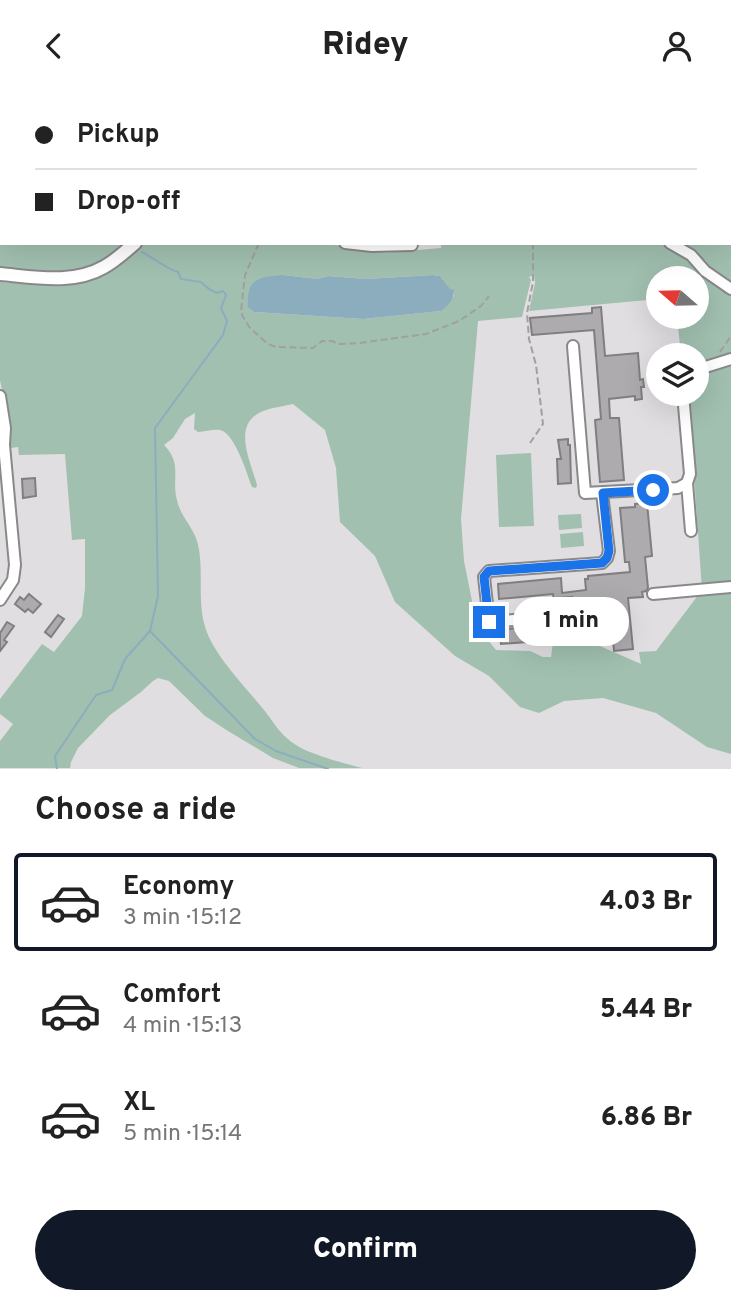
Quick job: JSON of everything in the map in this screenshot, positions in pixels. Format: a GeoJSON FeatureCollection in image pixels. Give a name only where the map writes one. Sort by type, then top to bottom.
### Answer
{"type":"FeatureCollection","features":[{"type":"Feature","properties":{"kind":"main road"},"geometry":{"type":"LineString","coordinates":[[0,274],[60,278],[90,274],[105,267],[132,245]]}},
{"type":"Feature","properties":{"kind":"street"},"geometry":{"type":"LineString","coordinates":[[358,245],[412,245]]}},
{"type":"Feature","properties":{"kind":"street"},"geometry":{"type":"LineString","coordinates":[[674,245],[691,255],[705,271],[731,289]]}},
{"type":"Feature","properties":{"kind":"street"},"geometry":{"type":"LineString","coordinates":[[573,346],[585,493],[678,488],[687,483]]}},
{"type":"Feature","properties":{"kind":"street"},"geometry":{"type":"LineString","coordinates":[[709,366],[731,359]]}},
{"type":"Feature","properties":{"kind":"street"},"geometry":{"type":"LineString","coordinates":[[0,396],[5,428],[2,445],[15,565],[13,580],[0,600]]}},
{"type":"Feature","properties":{"kind":"street"},"geometry":{"type":"LineString","coordinates":[[684,406],[690,474],[687,483],[691,531]]}},
{"type":"Feature","properties":{"kind":"street"},"geometry":{"type":"LineString","coordinates":[[514,620],[489,622],[484,577],[489,571],[602,563],[609,551],[603,493]]}},
{"type":"Feature","properties":{"kind":"street"},"geometry":{"type":"LineString","coordinates":[[653,594],[731,587]]}},
{"type":"Feature","properties":{"kind":"path"},"geometry":{"type":"LineString","coordinates":[[258,245],[245,275],[241,311],[250,328],[268,344],[276,347],[313,348],[321,341],[359,344],[426,334],[459,321],[481,306],[489,296]]}},
{"type":"Feature","properties":{"kind":"path"},"geometry":{"type":"LineString","coordinates":[[530,443],[543,424],[527,313],[533,282],[533,245]]}},
{"type":"Feature","properties":{"kind":"path"},"geometry":{"type":"LineString","coordinates":[[713,365],[731,336]]}},
{"type":"Feature","properties":{"kind":"green space"},"geometry":{"type":"Polygon","coordinates":[[[0,245],[127,245],[103,264],[75,274],[0,268],[0,245]]]}},
{"type":"Feature","properties":{"kind":"green space"},"geometry":{"type":"Polygon","coordinates":[[[141,245],[335,245],[382,250],[383,253],[441,248],[441,245],[731,245],[731,352],[709,358],[709,343],[680,343],[678,329],[709,329],[709,266],[646,266],[646,300],[529,311],[534,275],[529,277],[531,280],[522,317],[478,321],[461,519],[464,561],[477,626],[496,650],[530,651],[543,657],[551,657],[554,634],[591,629],[593,643],[641,664],[639,652],[656,651],[702,590],[686,406],[709,406],[709,368],[731,361],[731,754],[707,747],[656,713],[603,698],[564,701],[539,713],[520,707],[489,676],[455,656],[395,602],[375,556],[340,522],[336,468],[325,430],[293,404],[266,410],[248,423],[245,442],[256,488],[252,487],[231,438],[220,430],[198,432],[194,429],[195,413],[185,419],[173,438],[164,445],[175,465],[178,505],[199,548],[202,613],[214,646],[288,739],[313,753],[362,768],[299,768],[273,758],[205,716],[169,681],[158,678],[110,715],[78,748],[70,768],[0,768],[0,741],[13,724],[0,714],[0,699],[42,644],[54,652],[82,616],[85,539],[72,540],[65,454],[19,455],[18,447],[9,447],[0,380],[0,282],[60,286],[92,279],[108,272],[141,245]],[[283,275],[249,307],[254,312],[363,319],[441,311],[454,296],[454,291],[450,290],[440,276],[366,279],[328,276],[318,279],[283,275]]]}},
{"type":"Feature","properties":{"kind":"green space"},"geometry":{"type":"Polygon","coordinates":[[[531,453],[534,526],[499,527],[496,455],[531,453]]]}},
{"type":"Feature","properties":{"kind":"green space"},"geometry":{"type":"Polygon","coordinates":[[[581,514],[582,528],[559,530],[558,515],[581,514]]]}},
{"type":"Feature","properties":{"kind":"green space"},"geometry":{"type":"Polygon","coordinates":[[[583,532],[584,546],[561,548],[560,534],[583,532]]]}},
{"type":"Feature","properties":{"kind":"water"},"geometry":{"type":"Polygon","coordinates":[[[283,275],[318,279],[328,276],[366,279],[433,275],[440,276],[450,289],[454,290],[454,294],[441,311],[363,319],[254,312],[248,307],[249,290],[256,281],[283,275]]]}},
{"type":"Feature","properties":{"kind":"building"},"geometry":{"type":"Polygon","coordinates":[[[601,307],[605,356],[638,353],[640,380],[643,379],[644,387],[641,387],[642,399],[635,400],[635,396],[609,399],[610,418],[619,418],[624,480],[600,482],[595,420],[601,419],[594,330],[532,335],[530,318],[592,313],[592,308],[601,307]]]}},
{"type":"Feature","properties":{"kind":"building"},"geometry":{"type":"Polygon","coordinates":[[[568,439],[571,483],[558,484],[557,459],[561,459],[558,440],[568,439]]]}},
{"type":"Feature","properties":{"kind":"building"},"geometry":{"type":"Polygon","coordinates":[[[35,478],[36,496],[23,498],[22,479],[35,478]]]}},
{"type":"Feature","properties":{"kind":"building"},"geometry":{"type":"Polygon","coordinates":[[[647,503],[652,556],[645,557],[648,588],[642,592],[643,597],[628,598],[633,649],[614,651],[610,602],[572,605],[572,597],[554,601],[553,594],[499,599],[498,584],[561,578],[562,593],[586,590],[585,579],[588,579],[588,576],[630,572],[629,562],[625,562],[620,508],[647,503]]]}},
{"type":"Feature","properties":{"kind":"building"},"geometry":{"type":"Polygon","coordinates":[[[29,594],[41,604],[33,613],[28,609],[25,612],[15,604],[20,597],[24,600],[29,594]]]}},
{"type":"Feature","properties":{"kind":"building"},"geometry":{"type":"Polygon","coordinates":[[[58,615],[64,619],[51,637],[45,632],[58,615]]]}},
{"type":"Feature","properties":{"kind":"building"},"geometry":{"type":"Polygon","coordinates":[[[7,622],[14,626],[0,651],[0,633],[7,622]]]}},
{"type":"Feature","properties":{"kind":"building"},"geometry":{"type":"Polygon","coordinates":[[[537,625],[540,641],[501,644],[500,630],[537,625]]]}},
{"type":"Feature","properties":{"kind":"waterway"},"geometry":{"type":"LineString","coordinates":[[57,769],[55,756],[96,695],[112,690],[125,659],[150,631],[158,596],[155,428],[223,335],[227,321],[221,308],[226,295],[223,291],[217,293],[201,282],[181,279],[178,272],[142,252]]}},
{"type":"Feature","properties":{"kind":"waterway"},"geometry":{"type":"LineString","coordinates":[[150,631],[255,739],[276,751],[328,769]]}},
{"type":"Feature","properties":{"kind":"route"},"geometry":{"type":"LineString","coordinates":[[489,622],[484,577],[489,571],[602,563],[609,551],[603,493],[653,490]]}}]}
